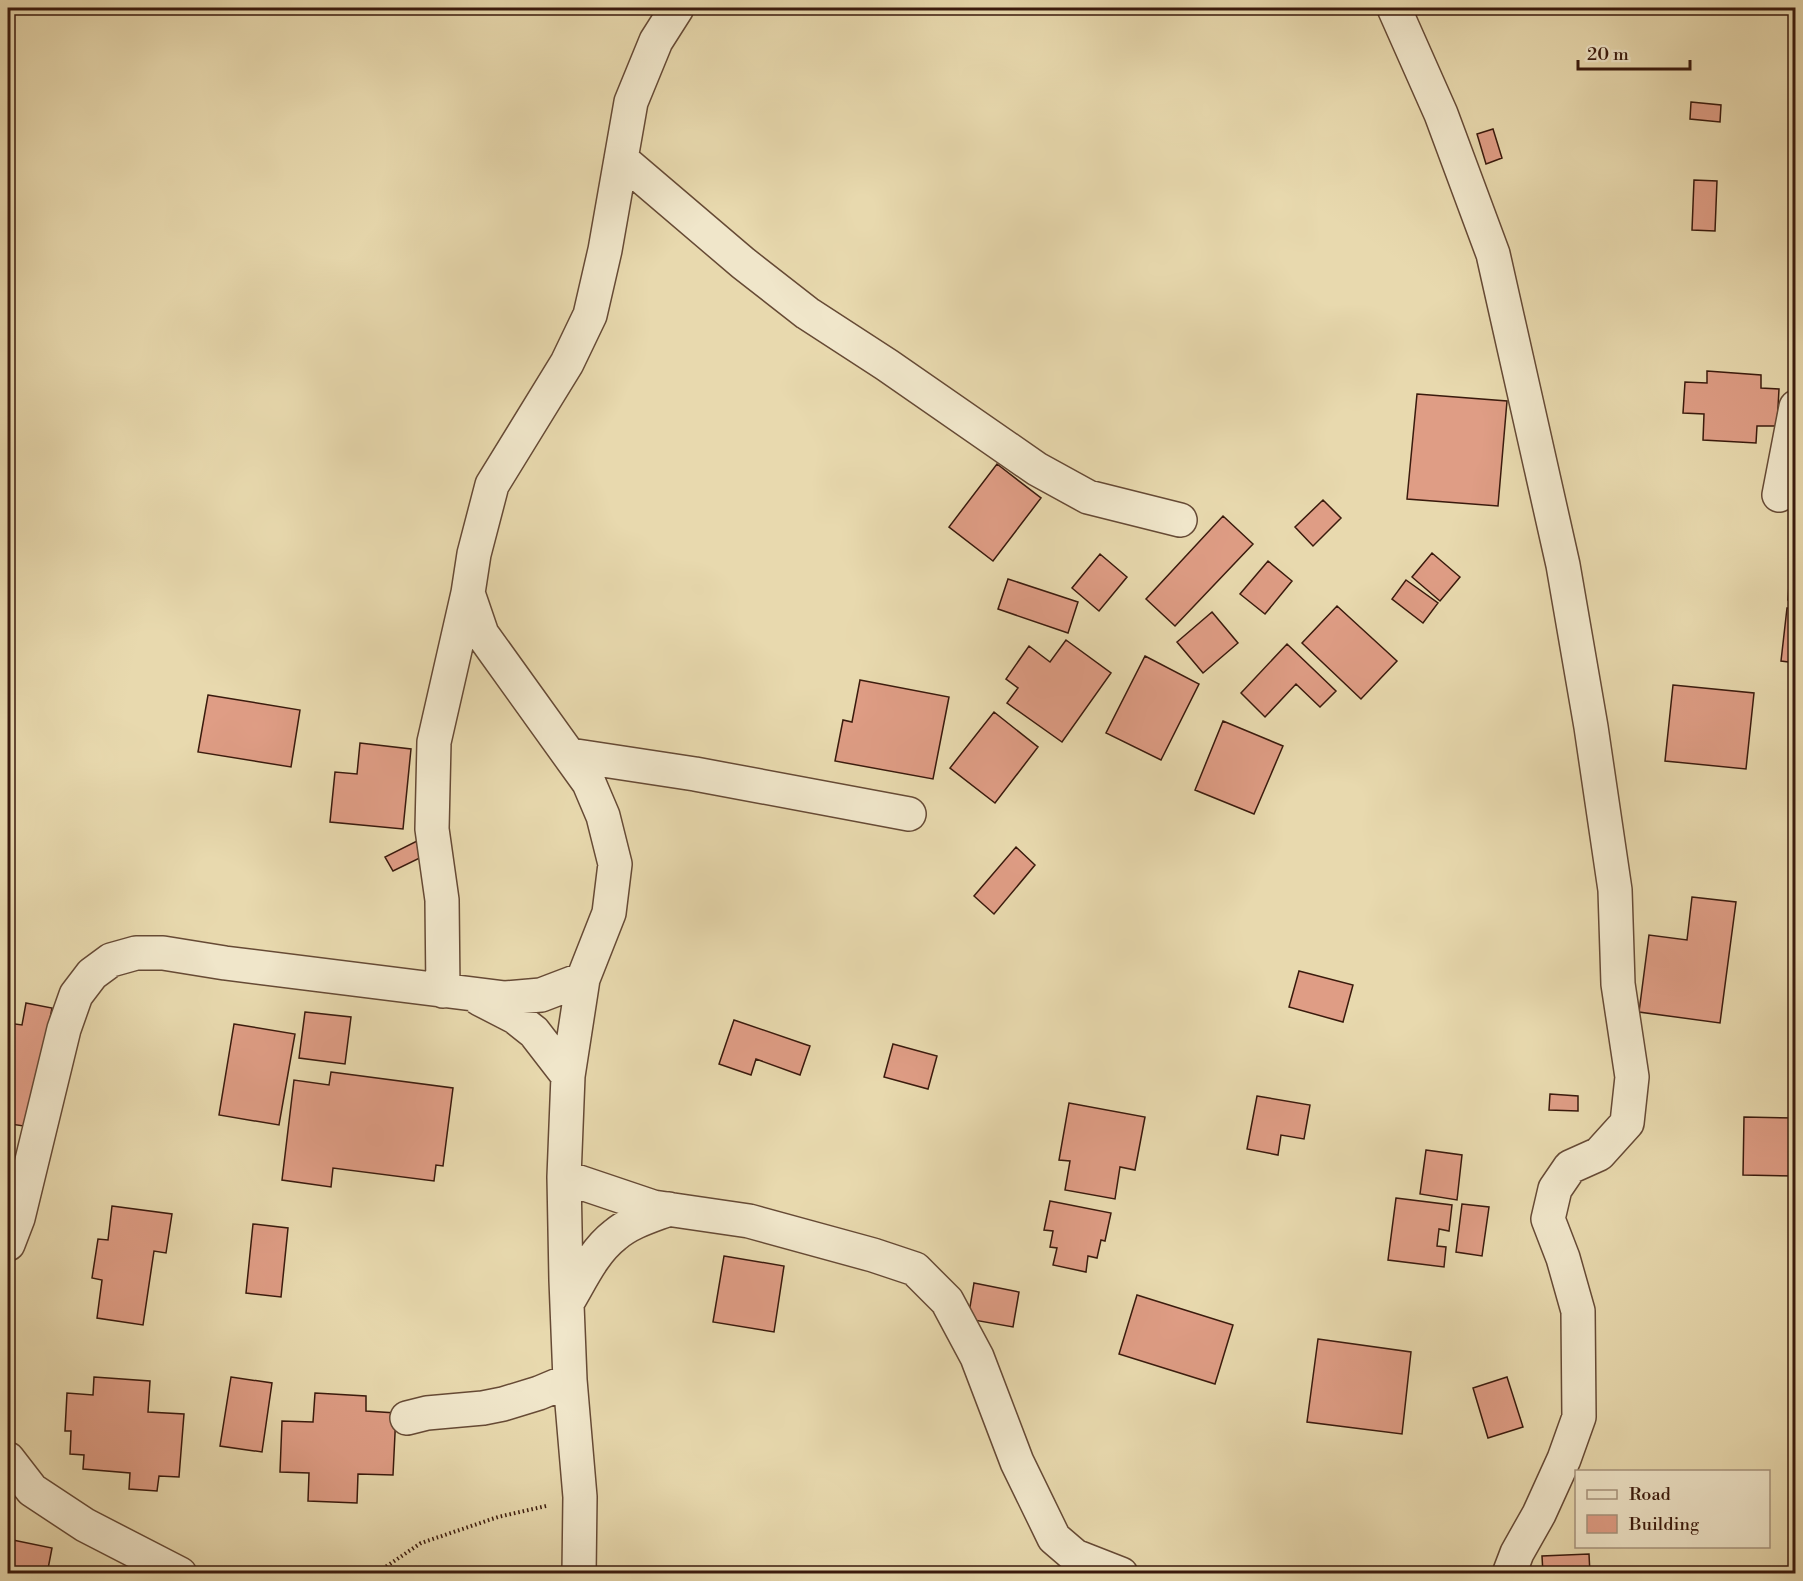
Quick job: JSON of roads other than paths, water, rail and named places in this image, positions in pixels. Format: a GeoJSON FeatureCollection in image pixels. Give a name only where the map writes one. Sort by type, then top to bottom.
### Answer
{"type":"FeatureCollection","features":[{"type":"Feature","properties":{"kind":"street"},"geometry":{"type":"LineString","coordinates":[[457,992],[432,829],[434,742],[468,593],[474,554],[492,485],[567,363],[590,315],[605,250],[631,102],[657,41],[677,8]]}},
{"type":"Feature","properties":{"kind":"street"},"geometry":{"type":"LineString","coordinates":[[1394,8],[1441,114],[1493,254],[1563,565],[1592,727],[1615,890],[1618,984],[1632,1077],[1627,1123],[1599,1154],[1570,1167],[1555,1189],[1548,1218],[1563,1258],[1578,1311],[1579,1417],[1564,1459],[1539,1514],[1516,1553],[1509,1574]]}},
{"type":"Feature","properties":{"kind":"street"},"geometry":{"type":"LineString","coordinates":[[621,159],[743,263],[807,313],[887,365],[1037,469],[1088,497],[1180,520]]}},
{"type":"Feature","properties":{"kind":"street"},"geometry":{"type":"LineString","coordinates":[[1779,495],[1796,407]]}},
{"type":"Feature","properties":{"kind":"street"},"geometry":{"type":"LineString","coordinates":[[468,593],[482,634],[589,783],[603,816],[615,864],[609,913],[583,979],[568,1076],[564,1177],[570,1380],[580,1497],[579,1574]]}},
{"type":"Feature","properties":{"kind":"street"},"geometry":{"type":"LineString","coordinates":[[570,755],[695,774],[909,814]]}},
{"type":"Feature","properties":{"kind":"street"},"geometry":{"type":"LineString","coordinates":[[11,1230],[64,1029],[76,995],[92,975],[111,960],[136,953],[163,953],[225,963],[505,998],[541,995],[583,979]]}},
{"type":"Feature","properties":{"kind":"street"},"geometry":{"type":"LineString","coordinates":[[457,992],[515,1017],[534,1032],[568,1076]]}},
{"type":"Feature","properties":{"kind":"street"},"geometry":{"type":"LineString","coordinates":[[564,1177],[653,1207],[748,1221],[873,1255],[915,1269],[947,1301],[977,1357],[1017,1462],[1054,1538],[1075,1556],[1121,1574]]}},
{"type":"Feature","properties":{"kind":"street"},"geometry":{"type":"LineString","coordinates":[[567,1303],[598,1252],[615,1235],[637,1221],[669,1209]]}},
{"type":"Feature","properties":{"kind":"street"},"geometry":{"type":"LineString","coordinates":[[407,1418],[427,1413],[502,1404],[539,1393],[570,1380]]}},
{"type":"Feature","properties":{"kind":"street"},"geometry":{"type":"LineString","coordinates":[[8,1459],[32,1490],[85,1525],[180,1574]]}}]}
